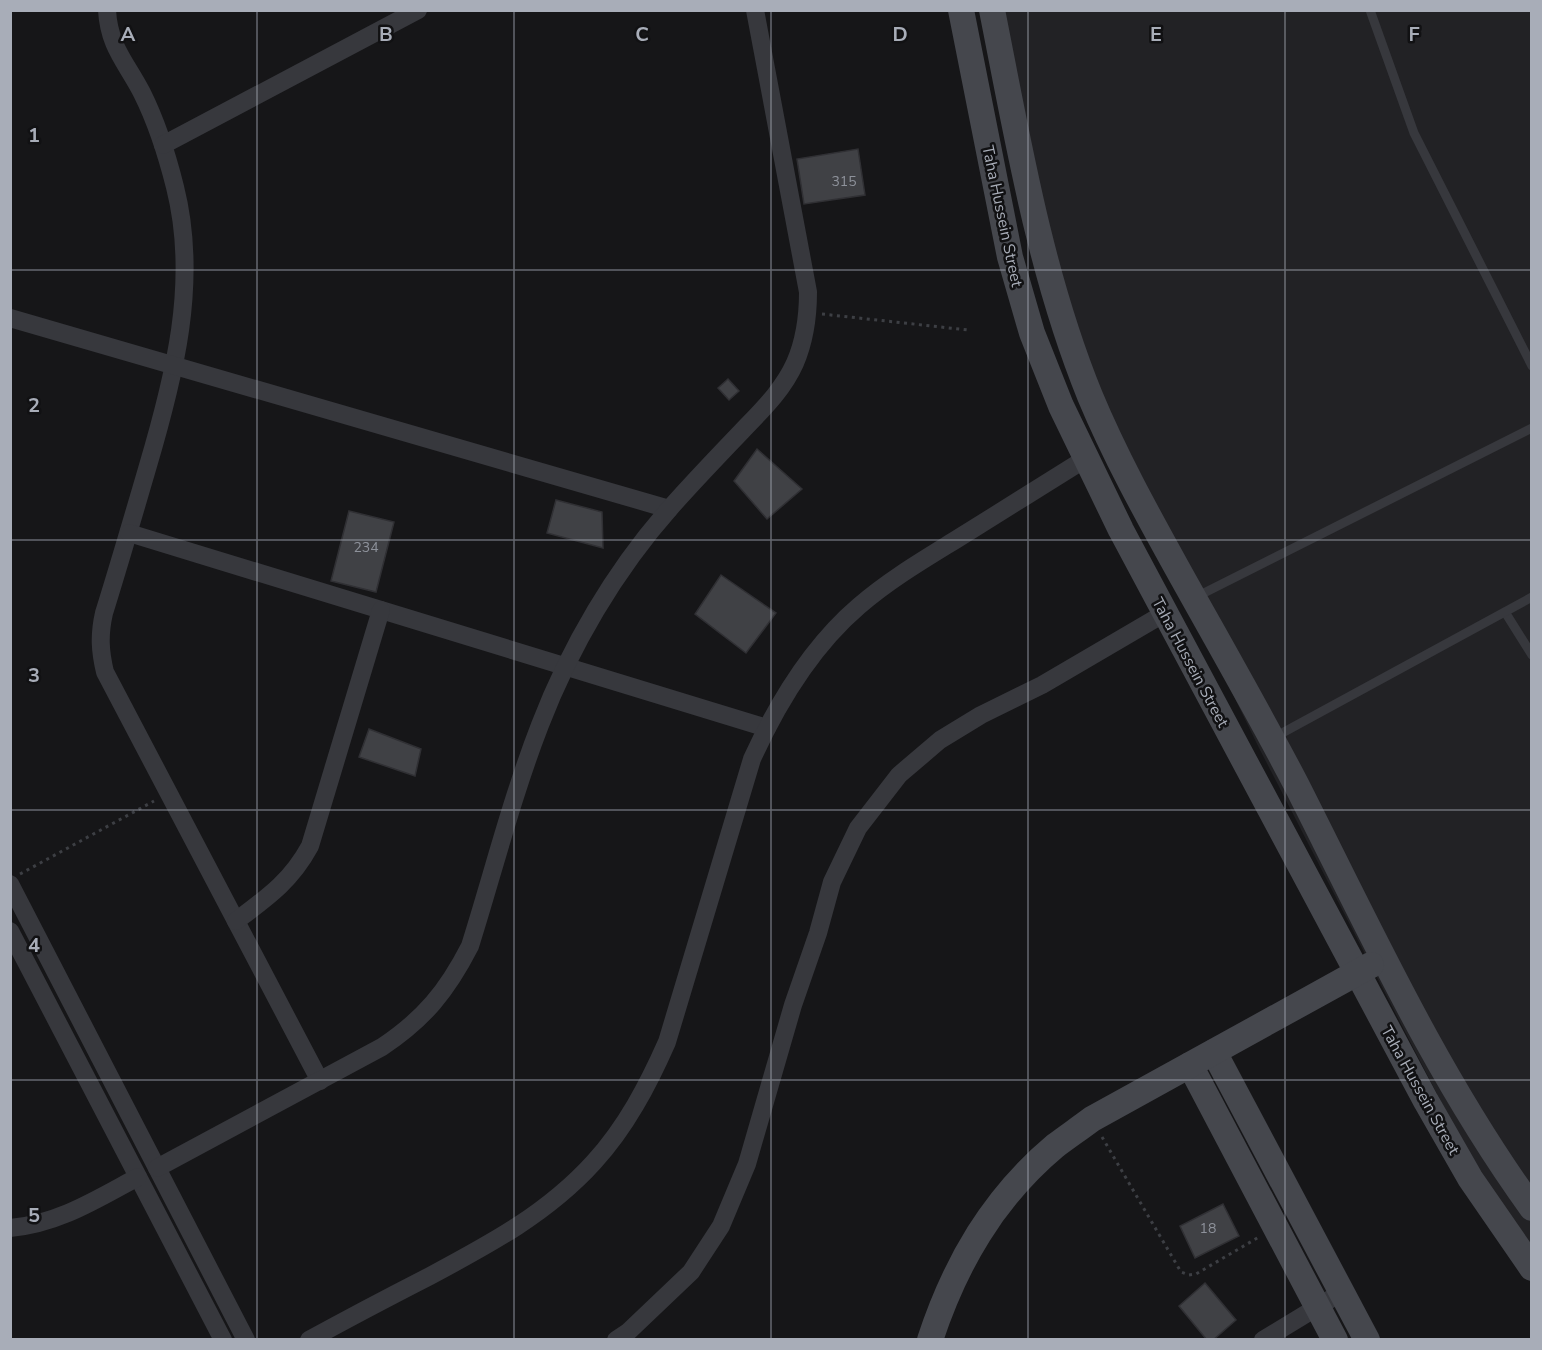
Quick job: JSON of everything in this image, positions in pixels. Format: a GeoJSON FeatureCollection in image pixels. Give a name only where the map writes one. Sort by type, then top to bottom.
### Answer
{"type":"FeatureCollection","features":[{"type":"Feature","properties":{"kind":"main road","name":"Taha Hussein Street"},"geometry":{"type":"LineString","coordinates":[[961,10],[1002,219],[1020,296],[1046,370],[1085,459],[1447,1140],[1494,1215],[1532,1268]]}},
{"type":"Feature","properties":{"kind":"main road","name":"Taha Hussein Street"},"geometry":{"type":"LineString","coordinates":[[992,10],[1042,251],[1072,350],[1112,446],[1145,511],[1272,738],[1441,1067],[1532,1208]]}},
{"type":"Feature","properties":{"kind":"main road"},"geometry":{"type":"LineString","coordinates":[[930,1340],[943,1299],[979,1232],[1027,1172],[1055,1146],[1092,1119],[1384,957]]}},
{"type":"Feature","properties":{"kind":"main road"},"geometry":{"type":"LineString","coordinates":[[1215,1052],[1367,1340]]}},
{"type":"Feature","properties":{"kind":"main road"},"geometry":{"type":"LineString","coordinates":[[1190,1065],[1335,1340]]}},
{"type":"Feature","properties":{"kind":"street"},"geometry":{"type":"LineString","coordinates":[[106,10],[108,29],[116,50],[142,93],[163,145],[176,190],[185,278],[182,322],[174,366],[157,435],[100,633],[100,653],[105,672],[320,1080]]}},
{"type":"Feature","properties":{"kind":"street"},"geometry":{"type":"LineString","coordinates":[[163,145],[418,10]]}},
{"type":"Feature","properties":{"kind":"street"},"geometry":{"type":"LineString","coordinates":[[157,1168],[382,1047],[404,1032],[437,1000],[458,970],[470,946],[540,725],[566,666],[593,616],[620,574],[669,509],[767,405],[783,385],[795,362],[808,313],[806,271],[755,10]]}},
{"type":"Feature","properties":{"kind":"street"},"geometry":{"type":"LineString","coordinates":[[10,318],[669,509]]}},
{"type":"Feature","properties":{"kind":"street"},"geometry":{"type":"LineString","coordinates":[[309,1340],[524,1224],[561,1195],[595,1162],[624,1125],[648,1085],[667,1042],[753,759],[766,728],[792,684],[822,644],[858,607],[897,576],[1085,459]]}},
{"type":"Feature","properties":{"kind":"street"},"geometry":{"type":"LineString","coordinates":[[129,532],[766,728]]}},
{"type":"Feature","properties":{"kind":"street"},"geometry":{"type":"LineString","coordinates":[[236,921],[278,890],[302,862],[310,846],[381,609]]}},
{"type":"Feature","properties":{"kind":"street"},"geometry":{"type":"LineString","coordinates":[[616,1340],[628,1332],[691,1272],[721,1226],[747,1164],[793,1005],[832,882],[858,828],[899,775],[940,740],[981,715],[1042,685],[1165,613]]}},
{"type":"Feature","properties":{"kind":"street"},"geometry":{"type":"LineString","coordinates":[[10,884],[246,1340]]}},
{"type":"Feature","properties":{"kind":"street"},"geometry":{"type":"LineString","coordinates":[[10,931],[224,1340]]}},
{"type":"Feature","properties":{"kind":"street"},"geometry":{"type":"LineString","coordinates":[[10,1228],[25,1227],[59,1217],[138,1177]]}},
{"type":"Feature","properties":{"kind":"street"},"geometry":{"type":"LineString","coordinates":[[1263,1340],[1342,1292]]}},
{"type":"Feature","properties":{"kind":"lane"},"geometry":{"type":"LineString","coordinates":[[1370,10],[1414,133],[1532,366]]}},
{"type":"Feature","properties":{"kind":"lane"},"geometry":{"type":"LineString","coordinates":[[1194,598],[1532,428]]}},
{"type":"Feature","properties":{"kind":"lane"},"geometry":{"type":"LineString","coordinates":[[1272,738],[1532,597]]}},
{"type":"Feature","properties":{"kind":"lane"},"geometry":{"type":"LineString","coordinates":[[1505,612],[1532,655]]}},
{"type":"Feature","properties":{"kind":"path"},"geometry":{"type":"LineString","coordinates":[[808,313],[968,330]]}},
{"type":"Feature","properties":{"kind":"path"},"geometry":{"type":"LineString","coordinates":[[10,879],[169,792]]}},
{"type":"Feature","properties":{"kind":"path"},"geometry":{"type":"LineString","coordinates":[[1092,1119],[1181,1272],[1189,1275],[1196,1274],[1276,1227]]}},
{"type":"Feature","properties":{"kind":"shaded area"},"geometry":{"type":"Polygon","coordinates":[[[983,11],[1531,11],[1531,1245],[1470,1158],[1259,748],[1081,392],[983,11]]]}},
{"type":"Feature","properties":{"kind":"building"},"geometry":{"type":"Polygon","coordinates":[[[858,149],[865,195],[804,204],[797,159],[858,149]]]}},
{"type":"Feature","properties":{"kind":"building"},"geometry":{"type":"Polygon","coordinates":[[[728,379],[739,391],[729,400],[718,388],[728,379]]]}},
{"type":"Feature","properties":{"kind":"building"},"geometry":{"type":"Polygon","coordinates":[[[757,449],[802,489],[767,519],[734,481],[757,449]]]}},
{"type":"Feature","properties":{"kind":"building"},"geometry":{"type":"Polygon","coordinates":[[[556,500],[602,512],[603,548],[547,533],[556,500]]]}},
{"type":"Feature","properties":{"kind":"building"},"geometry":{"type":"Polygon","coordinates":[[[349,511],[394,522],[376,592],[331,581],[349,511]]]}},
{"type":"Feature","properties":{"kind":"building"},"geometry":{"type":"Polygon","coordinates":[[[721,575],[776,613],[746,653],[695,614],[721,575]]]}},
{"type":"Feature","properties":{"kind":"building"},"geometry":{"type":"Polygon","coordinates":[[[369,729],[421,749],[415,776],[359,757],[369,729]]]}},
{"type":"Feature","properties":{"kind":"building"},"geometry":{"type":"Polygon","coordinates":[[[1223,1204],[1239,1236],[1195,1258],[1180,1226],[1223,1204]]]}},
{"type":"Feature","properties":{"kind":"building"},"geometry":{"type":"Polygon","coordinates":[[[1205,1283],[1236,1320],[1213,1340],[1207,1340],[1179,1306],[1205,1283]]]}}]}
